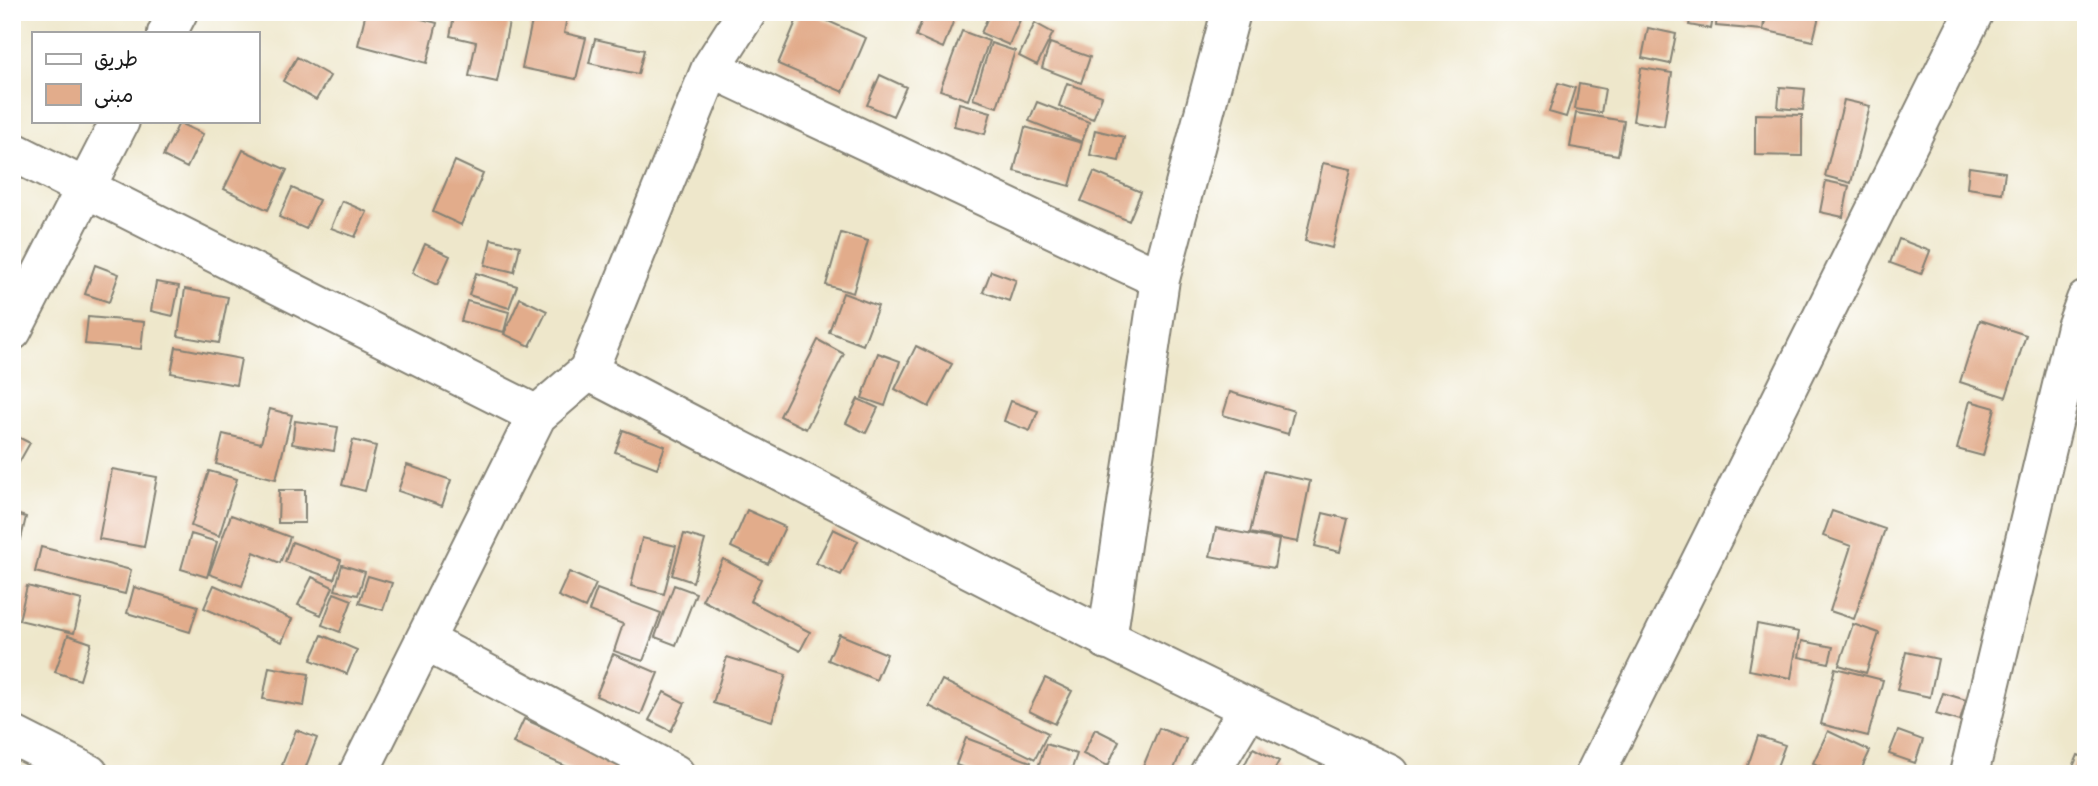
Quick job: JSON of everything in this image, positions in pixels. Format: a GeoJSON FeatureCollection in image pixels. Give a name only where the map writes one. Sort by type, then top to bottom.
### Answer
{"type":"FeatureCollection","features":[{"type":"Feature","properties":{"kind":"street"},"geometry":{"type":"LineString","coordinates":[[168,32],[178,12]]}},
{"type":"Feature","properties":{"kind":"street"},"geometry":{"type":"LineString","coordinates":[[358,774],[537,415],[588,371],[711,68],[747,12]]}},
{"type":"Feature","properties":{"kind":"street"},"geometry":{"type":"LineString","coordinates":[[1107,640],[1160,279],[1231,12]]}},
{"type":"Feature","properties":{"kind":"street"},"geometry":{"type":"LineString","coordinates":[[1595,774],[1974,12]]}},
{"type":"Feature","properties":{"kind":"street"},"geometry":{"type":"LineString","coordinates":[[711,68],[1160,279]]}},
{"type":"Feature","properties":{"kind":"street"},"geometry":{"type":"LineString","coordinates":[[12,331],[119,122]]}},
{"type":"Feature","properties":{"kind":"street"},"geometry":{"type":"LineString","coordinates":[[12,151],[537,415]]}},
{"type":"Feature","properties":{"kind":"street"},"geometry":{"type":"LineString","coordinates":[[1969,774],[2083,319]]}},
{"type":"Feature","properties":{"kind":"street"},"geometry":{"type":"LineString","coordinates":[[588,371],[1107,640],[1389,774]]}},
{"type":"Feature","properties":{"kind":"street"},"geometry":{"type":"LineString","coordinates":[[425,641],[674,774]]}},
{"type":"Feature","properties":{"kind":"street"},"geometry":{"type":"LineString","coordinates":[[1209,774],[1248,709]]}},
{"type":"Feature","properties":{"kind":"street"},"geometry":{"type":"LineString","coordinates":[[12,735],[89,774]]}},
{"type":"Feature","properties":{"kind":"building"},"geometry":{"type":"Polygon","coordinates":[[[366,12],[404,12],[403,14],[437,23],[427,63],[358,45],[366,12]]]}},
{"type":"Feature","properties":{"kind":"building"},"geometry":{"type":"Polygon","coordinates":[[[455,12],[511,12],[497,82],[469,76],[476,42],[450,36],[455,12]]]}},
{"type":"Feature","properties":{"kind":"building"},"geometry":{"type":"Polygon","coordinates":[[[534,12],[568,12],[564,33],[586,38],[576,79],[522,68],[534,12]]]}},
{"type":"Feature","properties":{"kind":"building"},"geometry":{"type":"Polygon","coordinates":[[[800,12],[808,12],[866,38],[843,92],[778,64],[800,12]]]}},
{"type":"Feature","properties":{"kind":"building"},"geometry":{"type":"Polygon","coordinates":[[[925,12],[957,12],[943,48],[916,36],[925,12]]]}},
{"type":"Feature","properties":{"kind":"building"},"geometry":{"type":"Polygon","coordinates":[[[990,12],[1003,12],[1020,20],[1009,45],[981,33],[990,12]]]}},
{"type":"Feature","properties":{"kind":"building"},"geometry":{"type":"Polygon","coordinates":[[[1692,12],[1714,12],[1711,29],[1689,25],[1692,12]]]}},
{"type":"Feature","properties":{"kind":"building"},"geometry":{"type":"Polygon","coordinates":[[[1717,12],[1765,12],[1763,30],[1716,26],[1717,12]]]}},
{"type":"Feature","properties":{"kind":"building"},"geometry":{"type":"Polygon","coordinates":[[[1767,12],[1820,12],[1813,41],[1763,30],[1767,12]]]}},
{"type":"Feature","properties":{"kind":"building"},"geometry":{"type":"Polygon","coordinates":[[[1035,23],[1053,33],[1037,65],[1019,56],[1035,23]]]}},
{"type":"Feature","properties":{"kind":"building"},"geometry":{"type":"Polygon","coordinates":[[[1648,28],[1676,34],[1670,64],[1642,58],[1648,28]]]}},
{"type":"Feature","properties":{"kind":"building"},"geometry":{"type":"Polygon","coordinates":[[[962,31],[989,41],[968,100],[940,90],[962,31]]]}},
{"type":"Feature","properties":{"kind":"building"},"geometry":{"type":"Polygon","coordinates":[[[595,39],[644,50],[638,74],[589,63],[595,39]]]}},
{"type":"Feature","properties":{"kind":"building"},"geometry":{"type":"Polygon","coordinates":[[[991,43],[1015,51],[997,107],[973,99],[991,43]]]}},
{"type":"Feature","properties":{"kind":"building"},"geometry":{"type":"Polygon","coordinates":[[[1050,43],[1090,57],[1081,83],[1042,68],[1050,43]]]}},
{"type":"Feature","properties":{"kind":"building"},"geometry":{"type":"Polygon","coordinates":[[[297,57],[330,76],[316,100],[283,81],[297,57]]]}},
{"type":"Feature","properties":{"kind":"building"},"geometry":{"type":"Polygon","coordinates":[[[1641,68],[1672,73],[1664,126],[1633,121],[1641,68]]]}},
{"type":"Feature","properties":{"kind":"building"},"geometry":{"type":"Polygon","coordinates":[[[880,75],[906,87],[893,116],[867,105],[880,75]]]}},
{"type":"Feature","properties":{"kind":"building"},"geometry":{"type":"Polygon","coordinates":[[[1067,83],[1102,96],[1093,119],[1059,106],[1067,83]]]}},
{"type":"Feature","properties":{"kind":"building"},"geometry":{"type":"Polygon","coordinates":[[[1558,83],[1575,88],[1566,117],[1549,112],[1558,83]]]}},
{"type":"Feature","properties":{"kind":"building"},"geometry":{"type":"Polygon","coordinates":[[[1579,84],[1605,89],[1601,113],[1575,109],[1579,84]]]}},
{"type":"Feature","properties":{"kind":"building"},"geometry":{"type":"Polygon","coordinates":[[[1780,87],[1805,89],[1803,110],[1778,108],[1780,87]]]}},
{"type":"Feature","properties":{"kind":"building"},"geometry":{"type":"Polygon","coordinates":[[[1844,100],[1870,106],[1851,183],[1825,176],[1844,100]]]}},
{"type":"Feature","properties":{"kind":"building"},"geometry":{"type":"Polygon","coordinates":[[[1037,102],[1089,122],[1082,142],[1029,121],[1037,102]]]}},
{"type":"Feature","properties":{"kind":"building"},"geometry":{"type":"Polygon","coordinates":[[[959,103],[991,112],[985,134],[954,126],[959,103]]]}},
{"type":"Feature","properties":{"kind":"building"},"geometry":{"type":"Polygon","coordinates":[[[1576,113],[1624,121],[1618,155],[1570,147],[1576,113]]]}},
{"type":"Feature","properties":{"kind":"building"},"geometry":{"type":"Polygon","coordinates":[[[1755,114],[1802,115],[1802,156],[1755,155],[1755,114]]]}},
{"type":"Feature","properties":{"kind":"building"},"geometry":{"type":"Polygon","coordinates":[[[179,123],[203,134],[187,168],[163,156],[179,123]]]}},
{"type":"Feature","properties":{"kind":"building"},"geometry":{"type":"Polygon","coordinates":[[[1025,127],[1082,143],[1070,186],[1014,171],[1025,127]]]}},
{"type":"Feature","properties":{"kind":"building"},"geometry":{"type":"Polygon","coordinates":[[[1095,130],[1124,137],[1119,161],[1090,155],[1095,130]]]}},
{"type":"Feature","properties":{"kind":"building"},"geometry":{"type":"Polygon","coordinates":[[[243,150],[287,170],[268,210],[224,189],[243,150]]]}},
{"type":"Feature","properties":{"kind":"building"},"geometry":{"type":"Polygon","coordinates":[[[455,161],[483,174],[461,225],[433,212],[455,161]]]}},
{"type":"Feature","properties":{"kind":"building"},"geometry":{"type":"Polygon","coordinates":[[[1323,163],[1351,169],[1332,248],[1305,241],[1323,163]]]}},
{"type":"Feature","properties":{"kind":"building"},"geometry":{"type":"Polygon","coordinates":[[[1969,167],[2005,172],[2002,193],[1967,188],[1969,167]]]}},
{"type":"Feature","properties":{"kind":"building"},"geometry":{"type":"Polygon","coordinates":[[[1094,172],[1141,192],[1129,221],[1081,201],[1094,172]]]}},
{"type":"Feature","properties":{"kind":"building"},"geometry":{"type":"Polygon","coordinates":[[[1826,181],[1849,186],[1843,217],[1820,212],[1826,181]]]}},
{"type":"Feature","properties":{"kind":"building"},"geometry":{"type":"Polygon","coordinates":[[[292,188],[319,200],[306,229],[279,217],[292,188]]]}},
{"type":"Feature","properties":{"kind":"building"},"geometry":{"type":"Polygon","coordinates":[[[342,201],[367,212],[355,237],[331,228],[342,201]]]}},
{"type":"Feature","properties":{"kind":"building"},"geometry":{"type":"Polygon","coordinates":[[[841,233],[868,241],[853,293],[826,285],[841,233]]]}},
{"type":"Feature","properties":{"kind":"building"},"geometry":{"type":"Polygon","coordinates":[[[491,239],[520,246],[514,272],[485,265],[491,239]]]}},
{"type":"Feature","properties":{"kind":"building"},"geometry":{"type":"Polygon","coordinates":[[[1899,239],[1930,251],[1921,274],[1890,263],[1899,239]]]}},
{"type":"Feature","properties":{"kind":"building"},"geometry":{"type":"Polygon","coordinates":[[[425,244],[450,256],[437,285],[412,273],[425,244]]]}},
{"type":"Feature","properties":{"kind":"building"},"geometry":{"type":"Polygon","coordinates":[[[95,265],[119,274],[109,302],[85,294],[95,265]]]}},
{"type":"Feature","properties":{"kind":"building"},"geometry":{"type":"Polygon","coordinates":[[[991,271],[1016,280],[1009,301],[983,292],[991,271]]]}},
{"type":"Feature","properties":{"kind":"building"},"geometry":{"type":"Polygon","coordinates":[[[476,273],[517,286],[509,308],[469,295],[476,273]]]}},
{"type":"Feature","properties":{"kind":"building"},"geometry":{"type":"Polygon","coordinates":[[[156,282],[179,286],[173,316],[151,311],[156,282]]]}},
{"type":"Feature","properties":{"kind":"building"},"geometry":{"type":"Polygon","coordinates":[[[185,289],[228,297],[219,343],[178,336],[185,289]]]}},
{"type":"Feature","properties":{"kind":"building"},"geometry":{"type":"Polygon","coordinates":[[[843,293],[878,306],[863,345],[829,332],[843,293]]]}},
{"type":"Feature","properties":{"kind":"building"},"geometry":{"type":"Polygon","coordinates":[[[520,298],[547,311],[530,346],[504,334],[520,298]]]}},
{"type":"Feature","properties":{"kind":"building"},"geometry":{"type":"Polygon","coordinates":[[[467,301],[509,312],[504,332],[461,321],[467,301]]]}},
{"type":"Feature","properties":{"kind":"building"},"geometry":{"type":"Polygon","coordinates":[[[88,317],[144,322],[141,349],[85,344],[88,317]]]}},
{"type":"Feature","properties":{"kind":"building"},"geometry":{"type":"Polygon","coordinates":[[[1980,320],[2026,335],[2006,397],[1960,382],[1980,320]]]}},
{"type":"Feature","properties":{"kind":"building"},"geometry":{"type":"Polygon","coordinates":[[[818,340],[844,354],[806,429],[780,416],[818,340]]]}},
{"type":"Feature","properties":{"kind":"building"},"geometry":{"type":"Polygon","coordinates":[[[916,346],[952,364],[929,407],[895,389],[916,346]]]}},
{"type":"Feature","properties":{"kind":"building"},"geometry":{"type":"Polygon","coordinates":[[[176,347],[241,359],[236,385],[171,373],[176,347]]]}},
{"type":"Feature","properties":{"kind":"building"},"geometry":{"type":"Polygon","coordinates":[[[878,353],[900,361],[885,406],[862,398],[878,353]]]}},
{"type":"Feature","properties":{"kind":"building"},"geometry":{"type":"Polygon","coordinates":[[[1230,392],[1294,411],[1288,434],[1223,415],[1230,392]]]}},
{"type":"Feature","properties":{"kind":"building"},"geometry":{"type":"Polygon","coordinates":[[[858,399],[878,408],[866,433],[846,423],[858,399]]]}},
{"type":"Feature","properties":{"kind":"building"},"geometry":{"type":"Polygon","coordinates":[[[1011,401],[1038,411],[1030,431],[1004,421],[1011,401]]]}},
{"type":"Feature","properties":{"kind":"building"},"geometry":{"type":"Polygon","coordinates":[[[1970,401],[1995,408],[1983,456],[1957,449],[1970,401]]]}},
{"type":"Feature","properties":{"kind":"building"},"geometry":{"type":"Polygon","coordinates":[[[270,409],[292,415],[276,479],[216,464],[223,434],[261,443],[270,409]]]}},
{"type":"Feature","properties":{"kind":"building"},"geometry":{"type":"Polygon","coordinates":[[[295,421],[338,427],[334,451],[292,444],[295,421]]]}},
{"type":"Feature","properties":{"kind":"building"},"geometry":{"type":"Polygon","coordinates":[[[623,430],[665,446],[657,468],[615,452],[623,430]]]}},
{"type":"Feature","properties":{"kind":"building"},"geometry":{"type":"Polygon","coordinates":[[[12,434],[30,443],[12,475],[12,434]]]}},
{"type":"Feature","properties":{"kind":"building"},"geometry":{"type":"Polygon","coordinates":[[[353,440],[376,446],[365,491],[342,485],[353,440]]]}},
{"type":"Feature","properties":{"kind":"building"},"geometry":{"type":"Polygon","coordinates":[[[407,465],[451,480],[442,506],[398,491],[407,465]]]}},
{"type":"Feature","properties":{"kind":"building"},"geometry":{"type":"Polygon","coordinates":[[[112,469],[157,477],[144,547],[99,539],[112,469]]]}},
{"type":"Feature","properties":{"kind":"building"},"geometry":{"type":"Polygon","coordinates":[[[209,471],[237,479],[219,536],[191,526],[209,471]]]}},
{"type":"Feature","properties":{"kind":"building"},"geometry":{"type":"Polygon","coordinates":[[[1264,471],[1310,481],[1298,542],[1250,533],[1264,471]]]}},
{"type":"Feature","properties":{"kind":"building"},"geometry":{"type":"Polygon","coordinates":[[[279,490],[305,490],[305,523],[278,523],[279,490]]]}},
{"type":"Feature","properties":{"kind":"building"},"geometry":{"type":"Polygon","coordinates":[[[747,510],[785,527],[768,564],[731,547],[747,510]]]}},
{"type":"Feature","properties":{"kind":"building"},"geometry":{"type":"Polygon","coordinates":[[[1832,511],[1885,529],[1854,619],[1830,611],[1851,546],[1823,536],[1832,511]]]}},
{"type":"Feature","properties":{"kind":"building"},"geometry":{"type":"Polygon","coordinates":[[[12,513],[26,517],[21,539],[12,537],[12,513]]]}},
{"type":"Feature","properties":{"kind":"building"},"geometry":{"type":"Polygon","coordinates":[[[1323,513],[1348,519],[1340,552],[1315,546],[1323,513]]]}},
{"type":"Feature","properties":{"kind":"building"},"geometry":{"type":"Polygon","coordinates":[[[231,515],[290,537],[280,563],[254,552],[242,586],[209,574],[231,515]]]}},
{"type":"Feature","properties":{"kind":"building"},"geometry":{"type":"Polygon","coordinates":[[[1216,528],[1279,540],[1274,568],[1210,556],[1216,528]]]}},
{"type":"Feature","properties":{"kind":"building"},"geometry":{"type":"Polygon","coordinates":[[[833,529],[858,541],[841,575],[816,563],[833,529]]]}},
{"type":"Feature","properties":{"kind":"building"},"geometry":{"type":"Polygon","coordinates":[[[191,534],[217,542],[207,577],[181,569],[191,534]]]}},
{"type":"Feature","properties":{"kind":"building"},"geometry":{"type":"Polygon","coordinates":[[[684,534],[705,540],[693,582],[672,575],[684,534]]]}},
{"type":"Feature","properties":{"kind":"building"},"geometry":{"type":"Polygon","coordinates":[[[642,538],[676,546],[664,594],[631,586],[642,538]]]}},
{"type":"Feature","properties":{"kind":"building"},"geometry":{"type":"Polygon","coordinates":[[[292,542],[341,560],[334,579],[285,562],[292,542]]]}},
{"type":"Feature","properties":{"kind":"building"},"geometry":{"type":"Polygon","coordinates":[[[41,547],[131,570],[125,594],[35,572],[41,547]]]}},
{"type":"Feature","properties":{"kind":"building"},"geometry":{"type":"Polygon","coordinates":[[[723,559],[761,579],[750,601],[810,632],[800,651],[702,600],[723,559]]]}},
{"type":"Feature","properties":{"kind":"building"},"geometry":{"type":"Polygon","coordinates":[[[342,565],[365,572],[358,595],[335,590],[342,565]]]}},
{"type":"Feature","properties":{"kind":"building"},"geometry":{"type":"Polygon","coordinates":[[[569,572],[596,584],[585,608],[558,596],[569,572]]]}},
{"type":"Feature","properties":{"kind":"building"},"geometry":{"type":"Polygon","coordinates":[[[368,576],[392,583],[383,610],[359,603],[368,576]]]}},
{"type":"Feature","properties":{"kind":"building"},"geometry":{"type":"Polygon","coordinates":[[[312,577],[333,587],[321,615],[298,605],[312,577]]]}},
{"type":"Feature","properties":{"kind":"building"},"geometry":{"type":"Polygon","coordinates":[[[214,585],[292,619],[282,642],[204,608],[214,585]]]}},
{"type":"Feature","properties":{"kind":"building"},"geometry":{"type":"Polygon","coordinates":[[[674,585],[696,593],[676,645],[655,637],[674,585]]]}},
{"type":"Feature","properties":{"kind":"building"},"geometry":{"type":"Polygon","coordinates":[[[27,586],[82,600],[74,633],[19,620],[27,586]]]}},
{"type":"Feature","properties":{"kind":"building"},"geometry":{"type":"Polygon","coordinates":[[[134,587],[198,606],[190,632],[127,613],[134,587]]]}},
{"type":"Feature","properties":{"kind":"building"},"geometry":{"type":"Polygon","coordinates":[[[597,589],[661,613],[643,661],[614,651],[623,624],[589,611],[597,589]]]}},
{"type":"Feature","properties":{"kind":"building"},"geometry":{"type":"Polygon","coordinates":[[[334,593],[352,600],[340,632],[322,625],[334,593]]]}},
{"type":"Feature","properties":{"kind":"building"},"geometry":{"type":"Polygon","coordinates":[[[1757,624],[1799,632],[1791,678],[1749,670],[1757,624]]]}},
{"type":"Feature","properties":{"kind":"building"},"geometry":{"type":"Polygon","coordinates":[[[1853,624],[1879,633],[1866,673],[1839,665],[1853,624]]]}},
{"type":"Feature","properties":{"kind":"building"},"geometry":{"type":"Polygon","coordinates":[[[839,634],[887,654],[876,680],[828,660],[839,634]]]}},
{"type":"Feature","properties":{"kind":"building"},"geometry":{"type":"Polygon","coordinates":[[[68,635],[91,643],[80,680],[55,672],[68,635]]]}},
{"type":"Feature","properties":{"kind":"building"},"geometry":{"type":"Polygon","coordinates":[[[322,635],[357,650],[347,674],[311,660],[322,635]]]}},
{"type":"Feature","properties":{"kind":"building"},"geometry":{"type":"Polygon","coordinates":[[[1802,641],[1833,647],[1829,663],[1799,657],[1802,641]]]}},
{"type":"Feature","properties":{"kind":"building"},"geometry":{"type":"Polygon","coordinates":[[[1906,652],[1938,659],[1930,697],[1897,690],[1906,652]]]}},
{"type":"Feature","properties":{"kind":"building"},"geometry":{"type":"Polygon","coordinates":[[[613,654],[658,673],[641,715],[596,696],[613,654]]]}},
{"type":"Feature","properties":{"kind":"building"},"geometry":{"type":"Polygon","coordinates":[[[727,657],[786,675],[772,721],[713,703],[727,657]]]}},
{"type":"Feature","properties":{"kind":"building"},"geometry":{"type":"Polygon","coordinates":[[[269,667],[309,674],[304,706],[263,699],[269,667]]]}},
{"type":"Feature","properties":{"kind":"building"},"geometry":{"type":"Polygon","coordinates":[[[1835,668],[1883,680],[1868,736],[1821,724],[1835,668]]]}},
{"type":"Feature","properties":{"kind":"building"},"geometry":{"type":"Polygon","coordinates":[[[1045,678],[1072,691],[1055,724],[1029,711],[1045,678]]]}},
{"type":"Feature","properties":{"kind":"building"},"geometry":{"type":"Polygon","coordinates":[[[942,680],[1048,733],[1035,759],[929,706],[942,680]]]}},
{"type":"Feature","properties":{"kind":"building"},"geometry":{"type":"Polygon","coordinates":[[[664,692],[685,703],[671,731],[649,720],[664,692]]]}},
{"type":"Feature","properties":{"kind":"building"},"geometry":{"type":"Polygon","coordinates":[[[1943,693],[1966,700],[1960,721],[1936,714],[1943,693]]]}},
{"type":"Feature","properties":{"kind":"building"},"geometry":{"type":"Polygon","coordinates":[[[524,719],[624,763],[619,774],[570,774],[572,769],[513,743],[524,719]]]}},
{"type":"Feature","properties":{"kind":"building"},"geometry":{"type":"Polygon","coordinates":[[[1159,728],[1186,739],[1172,774],[1140,774],[1159,728]]]}},
{"type":"Feature","properties":{"kind":"building"},"geometry":{"type":"Polygon","coordinates":[[[1095,729],[1119,741],[1108,766],[1083,754],[1095,729]]]}},
{"type":"Feature","properties":{"kind":"building"},"geometry":{"type":"Polygon","coordinates":[[[296,730],[317,738],[303,774],[282,765],[296,730]]]}},
{"type":"Feature","properties":{"kind":"building"},"geometry":{"type":"Polygon","coordinates":[[[1828,731],[1870,751],[1859,774],[1837,774],[1813,763],[1828,731]]]}},
{"type":"Feature","properties":{"kind":"building"},"geometry":{"type":"Polygon","coordinates":[[[1898,731],[1923,740],[1915,763],[1889,754],[1898,731]]]}},
{"type":"Feature","properties":{"kind":"building"},"geometry":{"type":"Polygon","coordinates":[[[1758,736],[1785,745],[1775,772],[1780,774],[1745,774],[1758,736]]]}},
{"type":"Feature","properties":{"kind":"building"},"geometry":{"type":"Polygon","coordinates":[[[966,738],[1031,762],[1026,774],[981,774],[956,765],[966,738]]]}},
{"type":"Feature","properties":{"kind":"building"},"geometry":{"type":"Polygon","coordinates":[[[1046,744],[1077,754],[1070,774],[1059,774],[1038,767],[1046,744]]]}},
{"type":"Feature","properties":{"kind":"building"},"geometry":{"type":"Polygon","coordinates":[[[1253,748],[1279,761],[1272,774],[1240,774],[1253,748]]]}},
{"type":"Feature","properties":{"kind":"building"},"geometry":{"type":"Polygon","coordinates":[[[2078,755],[2086,758],[2086,774],[2070,774],[2078,755]]]}}]}
